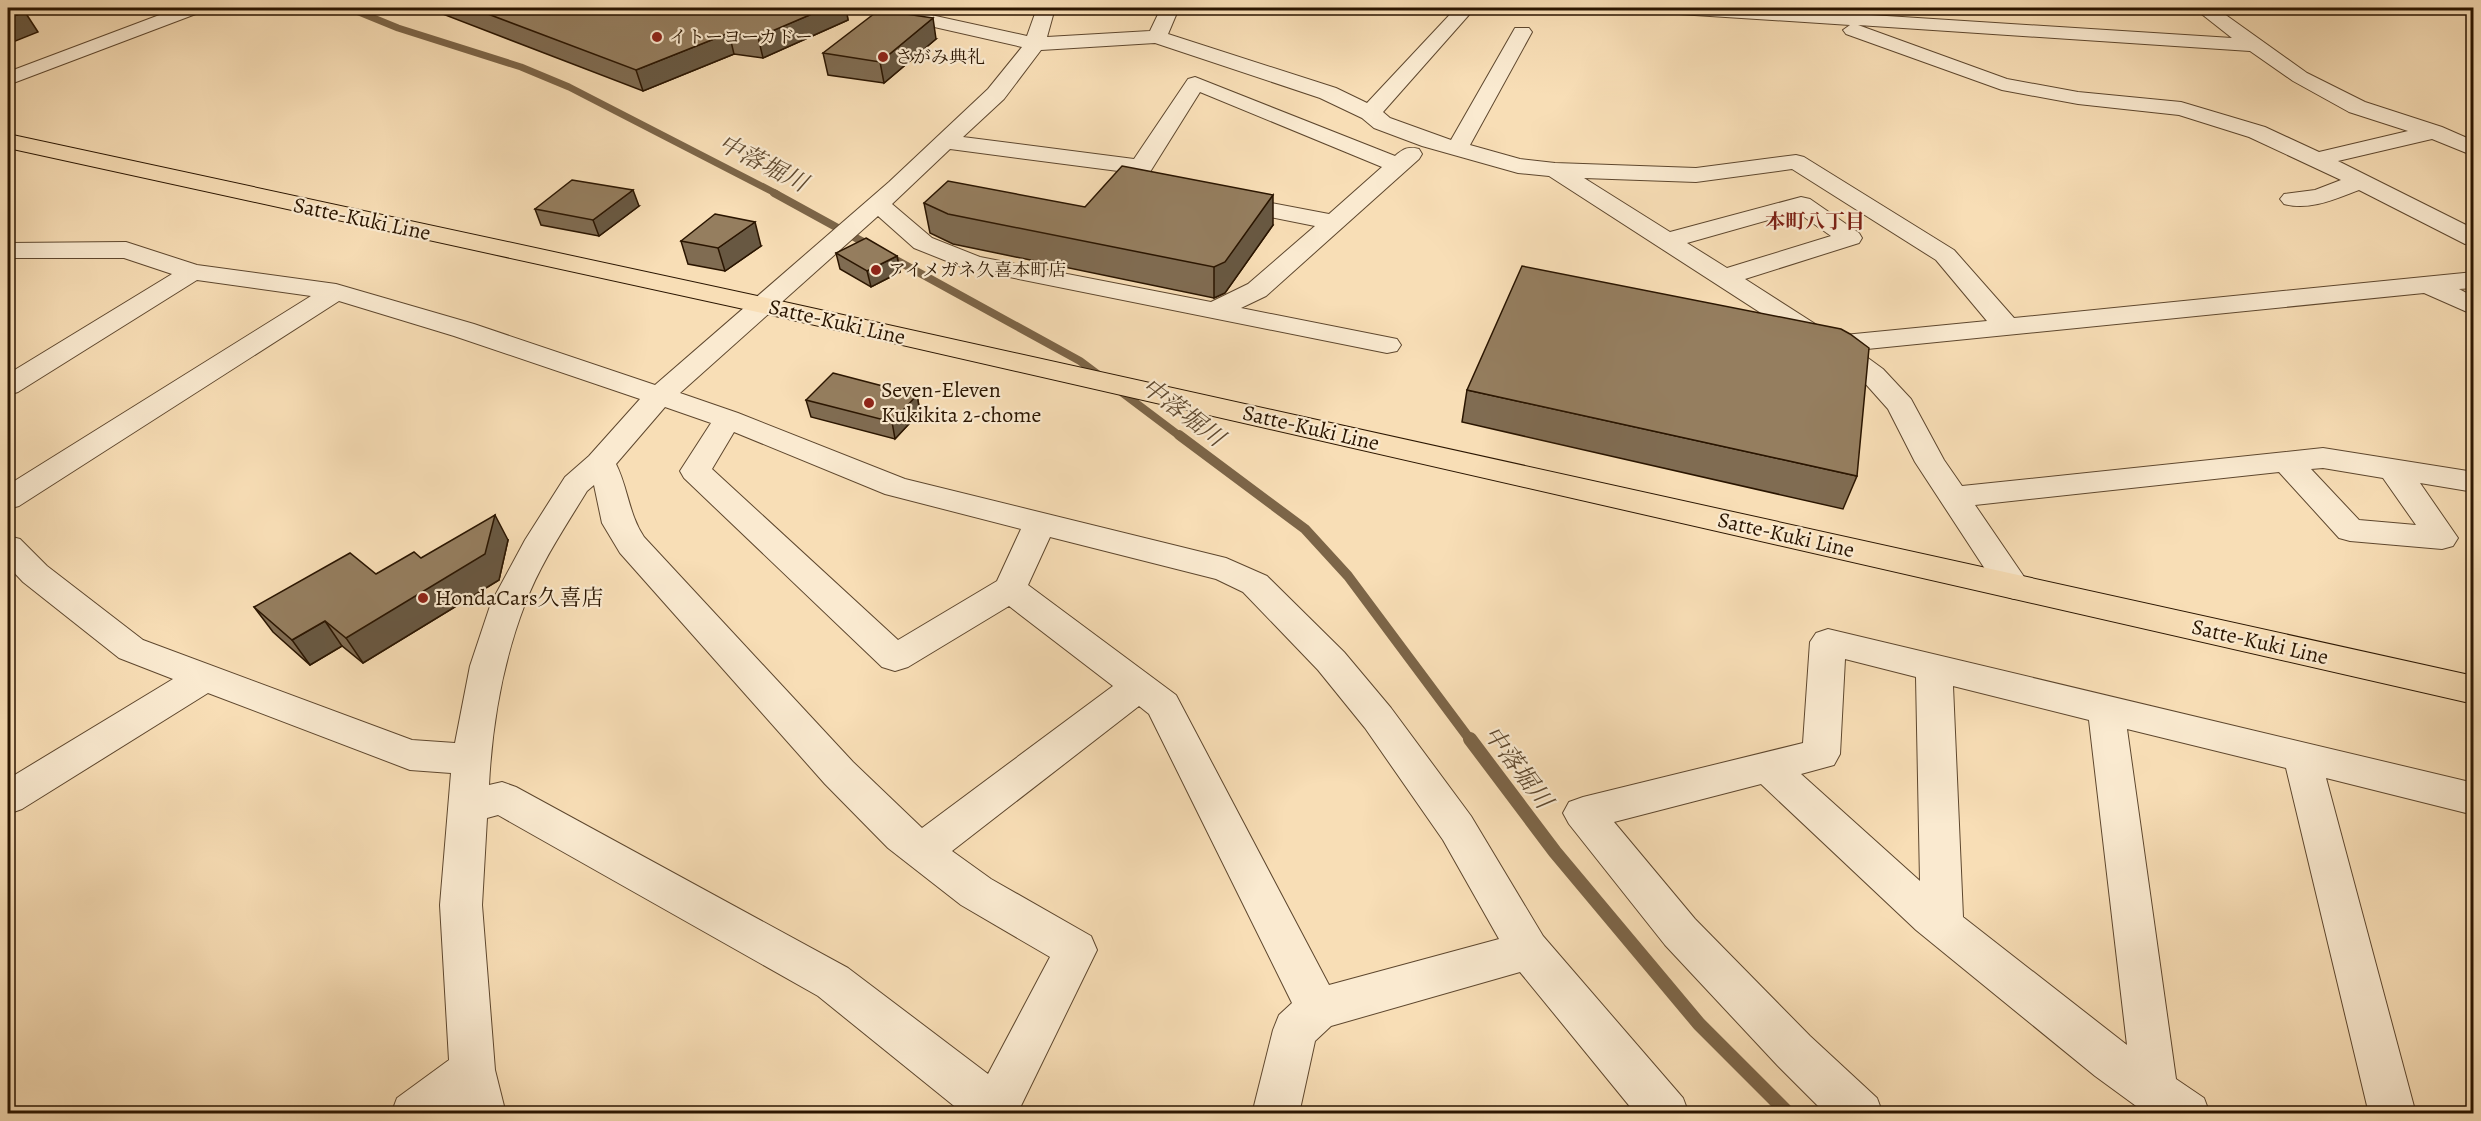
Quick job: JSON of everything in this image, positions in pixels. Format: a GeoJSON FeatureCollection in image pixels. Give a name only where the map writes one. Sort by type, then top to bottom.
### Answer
{"type":"FeatureCollection","features":[{"type":"Feature","properties":{"kind":"main road","name":"Satte-Kuki Line"},"geometry":{"type":"LineString","coordinates":[[8,141],[762,305],[2474,690]]}},
{"type":"Feature","properties":{"kind":"street"},"geometry":{"type":"LineString","coordinates":[[8,79],[194,8]]}},
{"type":"Feature","properties":{"kind":"street"},"geometry":{"type":"LineString","coordinates":[[875,8],[1035,44],[1157,37],[1328,93],[1370,113],[1382,123],[1430,141],[1518,166],[1556,170],[1696,175],[1796,162],[1946,255],[2007,327]]}},
{"type":"Feature","properties":{"kind":"street"},"geometry":{"type":"LineString","coordinates":[[483,1113],[472,1070],[461,905],[471,759],[488,666],[508,603],[541,540],[576,483],[600,463],[658,397],[878,204],[996,94],[1035,44],[1046,8]]}},
{"type":"Feature","properties":{"kind":"street"},"geometry":{"type":"LineString","coordinates":[[1157,37],[1170,8]]}},
{"type":"Feature","properties":{"kind":"street"},"geometry":{"type":"LineString","coordinates":[[1370,113],[1466,8]]}},
{"type":"Feature","properties":{"kind":"street"},"geometry":{"type":"LineString","coordinates":[[1679,8],[2254,45]]}},
{"type":"Feature","properties":{"kind":"street"},"geometry":{"type":"LineString","coordinates":[[2204,8],[2300,77],[2357,107],[2434,132],[2474,149]]}},
{"type":"Feature","properties":{"kind":"street"},"geometry":{"type":"LineString","coordinates":[[1830,18],[1865,35],[2002,84],[2078,98],[2181,109],[2257,132],[2317,159],[2474,239]]}},
{"type":"Feature","properties":{"kind":"street"},"geometry":{"type":"LineString","coordinates":[[1457,148],[1522,32]]}},
{"type":"Feature","properties":{"kind":"street"},"geometry":{"type":"LineString","coordinates":[[1175,192],[1130,184],[1196,83],[1396,165]]}},
{"type":"Feature","properties":{"kind":"street"},"geometry":{"type":"LineString","coordinates":[[2317,159],[2434,132]]}},
{"type":"Feature","properties":{"kind":"street"},"geometry":{"type":"LineString","coordinates":[[946,141],[1141,167]]}},
{"type":"Feature","properties":{"kind":"street"},"geometry":{"type":"LineString","coordinates":[[1216,310],[1257,290],[1396,165],[1430,141]]}},
{"type":"Feature","properties":{"kind":"street"},"geometry":{"type":"LineString","coordinates":[[1556,170],[1873,375],[1901,405],[1930,462],[2014,586]]}},
{"type":"Feature","properties":{"kind":"street"},"geometry":{"type":"LineString","coordinates":[[2292,199],[2319,197],[2360,181]]}},
{"type":"Feature","properties":{"kind":"street"},"geometry":{"type":"LineString","coordinates":[[1209,199],[1334,222]]}},
{"type":"Feature","properties":{"kind":"street"},"geometry":{"type":"LineString","coordinates":[[878,204],[922,243],[973,263],[1387,345]]}},
{"type":"Feature","properties":{"kind":"street"},"geometry":{"type":"LineString","coordinates":[[1666,241],[1801,204],[1850,238],[1723,278]]}},
{"type":"Feature","properties":{"kind":"street"},"geometry":{"type":"LineString","coordinates":[[8,250],[126,250],[193,272],[336,292],[464,330],[728,419],[896,487],[1226,570],[1255,584],[1331,662],[1378,718],[1457,828],[1528,950],[1666,1113]]}},
{"type":"Feature","properties":{"kind":"street"},"geometry":{"type":"LineString","coordinates":[[8,386],[193,272]]}},
{"type":"Feature","properties":{"kind":"street"},"geometry":{"type":"LineString","coordinates":[[1827,345],[2474,280]]}},
{"type":"Feature","properties":{"kind":"street"},"geometry":{"type":"LineString","coordinates":[[2429,285],[2474,307]]}},
{"type":"Feature","properties":{"kind":"street"},"geometry":{"type":"LineString","coordinates":[[8,500],[336,292]]}},
{"type":"Feature","properties":{"kind":"street"},"geometry":{"type":"LineString","coordinates":[[728,419],[695,471],[895,658],[1010,589],[1040,522]]}},
{"type":"Feature","properties":{"kind":"street"},"geometry":{"type":"LineString","coordinates":[[1955,497],[2323,458],[2474,482]]}},
{"type":"Feature","properties":{"kind":"street"},"geometry":{"type":"LineString","coordinates":[[2287,462],[2350,530],[2442,538],[2394,470]]}},
{"type":"Feature","properties":{"kind":"street"},"geometry":{"type":"LineString","coordinates":[[468,806],[502,798],[833,982],[993,1111],[1076,950],[976,892],[902,836],[839,773],[632,545],[618,523],[608,479],[600,463]]}},
{"type":"Feature","properties":{"kind":"street"},"geometry":{"type":"LineString","coordinates":[[8,547],[35,574],[131,649],[410,755],[471,759]]}},
{"type":"Feature","properties":{"kind":"street"},"geometry":{"type":"LineString","coordinates":[[1010,589],[1163,705],[1318,1009]]}},
{"type":"Feature","properties":{"kind":"street"},"geometry":{"type":"LineString","coordinates":[[1860,1113],[1794,1052],[1680,932],[1583,813],[1821,754],[1828,642],[2474,799]]}},
{"type":"Feature","properties":{"kind":"street"},"geometry":{"type":"LineString","coordinates":[[1934,668],[1942,926]]}},
{"type":"Feature","properties":{"kind":"street"},"geometry":{"type":"LineString","coordinates":[[8,798],[204,678]]}},
{"type":"Feature","properties":{"kind":"street"},"geometry":{"type":"LineString","coordinates":[[922,851],[1138,687]]}},
{"type":"Feature","properties":{"kind":"street"},"geometry":{"type":"LineString","coordinates":[[2106,710],[2171,1102]]}},
{"type":"Feature","properties":{"kind":"street"},"geometry":{"type":"LineString","coordinates":[[2302,758],[2393,1113]]}},
{"type":"Feature","properties":{"kind":"street"},"geometry":{"type":"LineString","coordinates":[[1769,768],[1942,926],[2111,1061],[2171,1102]]}},
{"type":"Feature","properties":{"kind":"street"},"geometry":{"type":"LineString","coordinates":[[1275,1113],[1295,1030],[1318,1009],[1528,950]]}},
{"type":"Feature","properties":{"kind":"street"},"geometry":{"type":"LineString","coordinates":[[414,1113],[472,1070]]}},
{"type":"Feature","properties":{"kind":"building"},"geometry":{"type":"Polygon","coordinates":[[[9,8],[25,12],[8,18],[9,8]]]}},
{"type":"Feature","properties":{"kind":"building"},"geometry":{"type":"Polygon","coordinates":[[[472,8],[826,8],[758,37],[729,33],[636,70],[472,8]]]}},
{"type":"Feature","properties":{"kind":"building"},"geometry":{"type":"Polygon","coordinates":[[[879,10],[933,18],[880,62],[823,53],[879,10]]]}},
{"type":"Feature","properties":{"kind":"building"},"geometry":{"type":"Polygon","coordinates":[[[1122,166],[1273,195],[1225,262],[1214,267],[948,214],[924,203],[948,181],[1085,207],[1122,166]]]}},
{"type":"Feature","properties":{"kind":"building"},"geometry":{"type":"Polygon","coordinates":[[[572,180],[633,190],[593,220],[535,209],[572,180]]]}},
{"type":"Feature","properties":{"kind":"building"},"geometry":{"type":"Polygon","coordinates":[[[715,214],[755,222],[718,248],[681,241],[715,214]]]}},
{"type":"Feature","properties":{"kind":"building"},"geometry":{"type":"Polygon","coordinates":[[[866,238],[897,256],[867,271],[836,253],[866,238]]]}},
{"type":"Feature","properties":{"kind":"building"},"geometry":{"type":"Polygon","coordinates":[[[1522,266],[1841,329],[1850,334],[1869,348],[1857,476],[1467,390],[1522,266]]]}},
{"type":"Feature","properties":{"kind":"building"},"geometry":{"type":"Polygon","coordinates":[[[833,373],[917,395],[892,422],[806,400],[833,373]]]}},
{"type":"Feature","properties":{"kind":"building"},"geometry":{"type":"Polygon","coordinates":[[[495,515],[485,554],[346,638],[325,621],[292,640],[254,607],[350,553],[376,574],[414,552],[421,558],[495,515]]]}},
{"type":"Feature","properties":{"kind":"waterway","name":"中落堀川"},"geometry":{"type":"LineString","coordinates":[[349,8],[398,28],[521,67],[569,87],[777,194]]}},
{"type":"Feature","properties":{"kind":"waterway","name":"中落堀川"},"geometry":{"type":"LineString","coordinates":[[774,193],[1080,361],[1104,379]]}},
{"type":"Feature","properties":{"kind":"waterway","name":"中落堀川"},"geometry":{"type":"LineString","coordinates":[[1116,388],[1181,437]]}},
{"type":"Feature","properties":{"kind":"waterway","name":"中落堀川"},"geometry":{"type":"LineString","coordinates":[[1179,435],[1305,529],[1348,576],[1471,741]]}},
{"type":"Feature","properties":{"kind":"waterway","name":"中落堀川"},"geometry":{"type":"LineString","coordinates":[[1470,739],[1555,852],[1699,1024],[1789,1114]]}},
{"type":"Feature","properties":{"kind":"place","name":"イトーヨーカドー"},"geometry":{"type":"Point","coordinates":[657,37]}},
{"type":"Feature","properties":{"kind":"place","name":"さがみ典礼"},"geometry":{"type":"Point","coordinates":[883,57]}},
{"type":"Feature","properties":{"kind":"place","name":"アイメガネ久喜本町店"},"geometry":{"type":"Point","coordinates":[876,270]}},
{"type":"Feature","properties":{"kind":"place","name":"Seven-Eleven Kukikita 2-chome"},"geometry":{"type":"Point","coordinates":[869,403]}},
{"type":"Feature","properties":{"kind":"place","name":"HondaCars久喜店"},"geometry":{"type":"Point","coordinates":[423,598]}},
{"type":"Feature","properties":{"kind":"district","name":"本町八丁目"},"geometry":{"type":"Point","coordinates":[1815,221]}}]}
